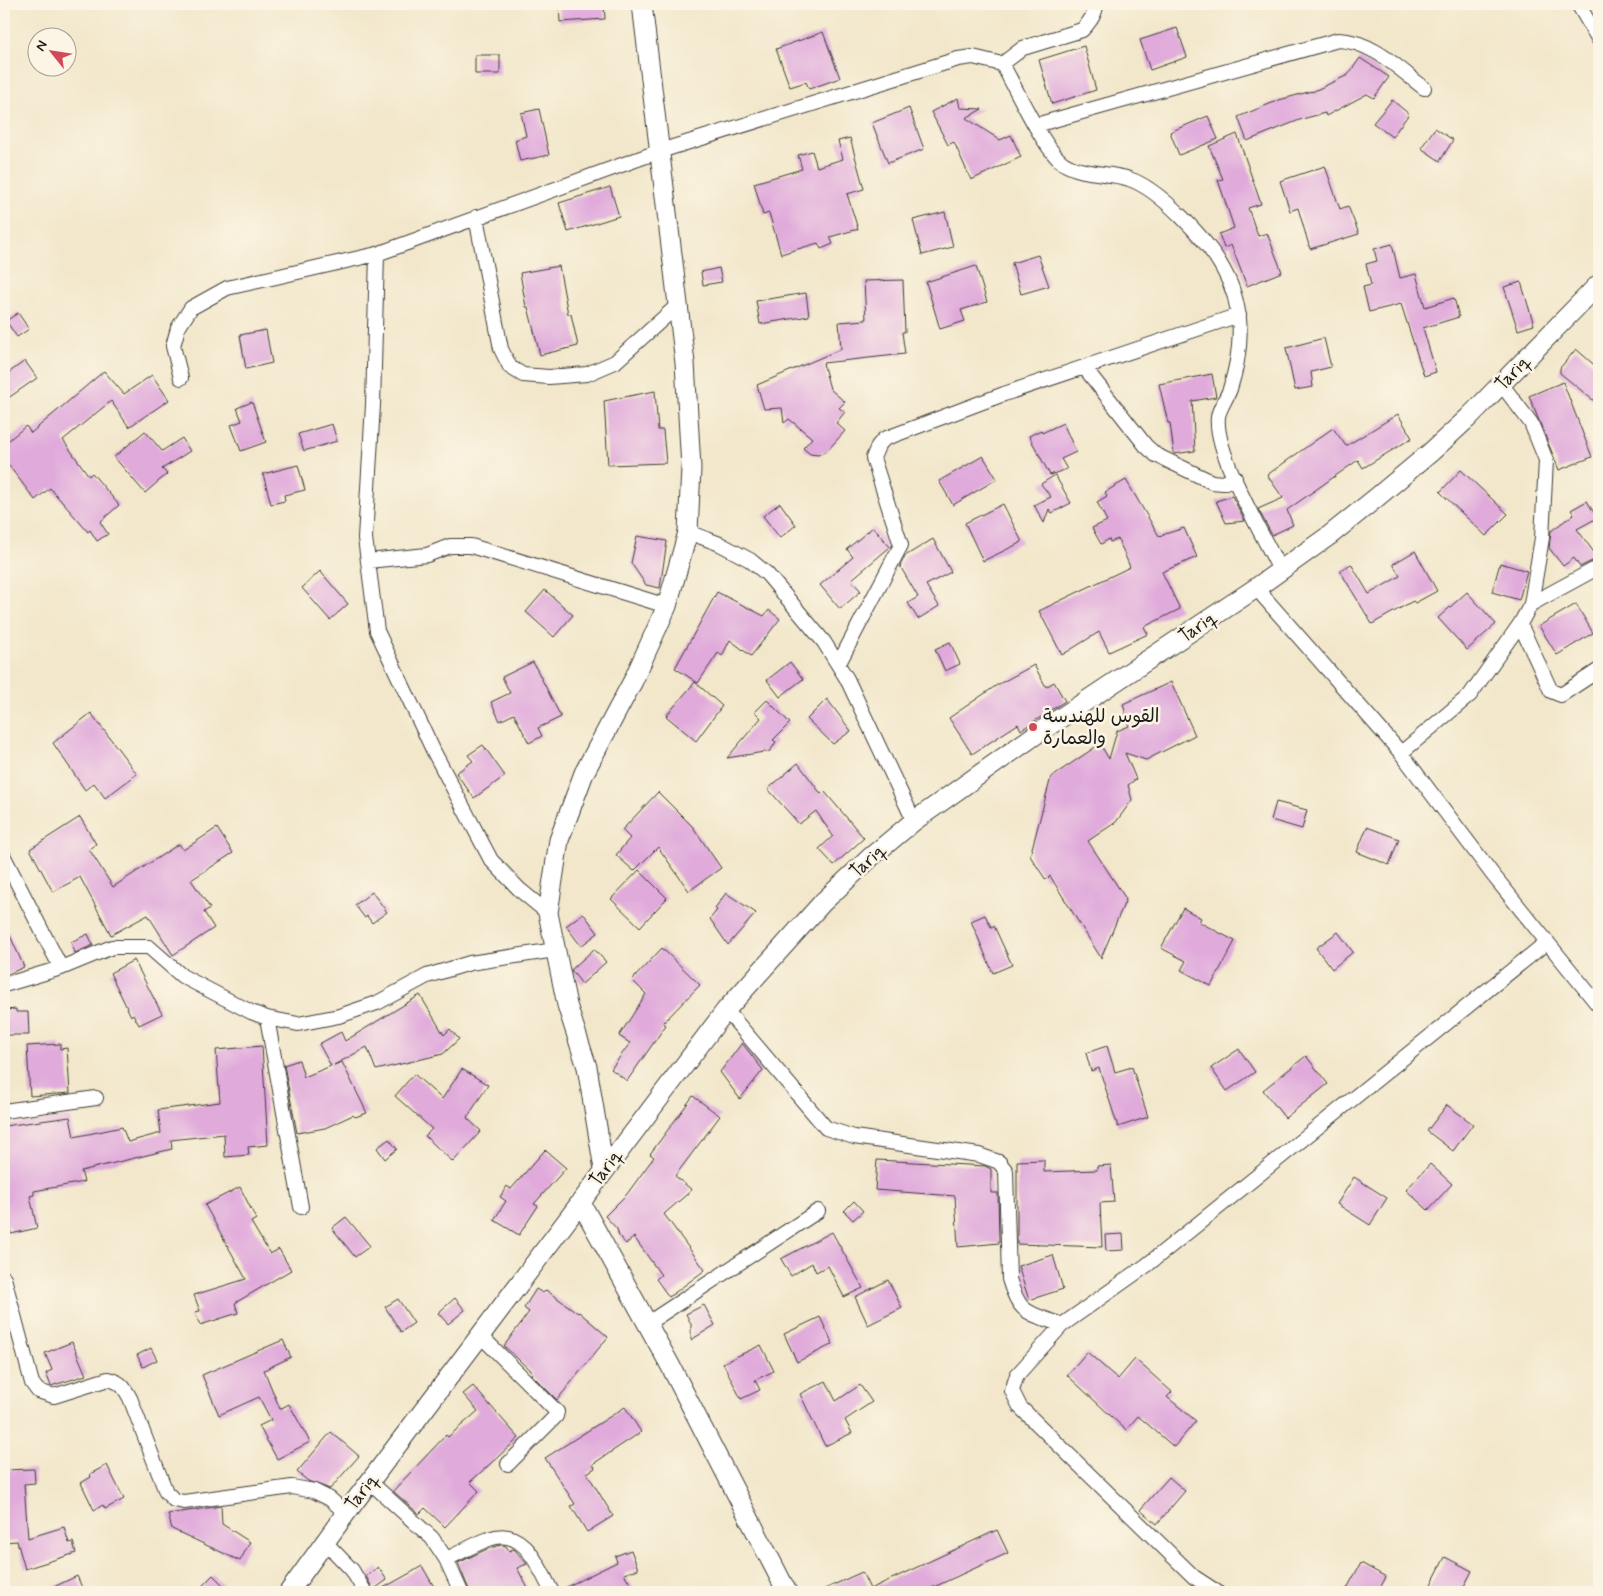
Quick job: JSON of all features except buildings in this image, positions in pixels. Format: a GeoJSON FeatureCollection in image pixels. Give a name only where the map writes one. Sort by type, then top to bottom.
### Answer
{"type":"FeatureCollection","features":[{"type":"Feature","properties":{"kind":"main road"},"geometry":{"type":"LineString","coordinates":[[604,1169],[587,1066],[568,1005],[548,913],[559,840],[584,774],[633,682],[667,606],[688,532],[692,468],[685,363],[642,4]]}},
{"type":"Feature","properties":{"kind":"main road","name":"Tariq"},"geometry":{"type":"LineString","coordinates":[[288,1592],[581,1203],[604,1169],[726,1010],[823,902],[878,851],[914,821],[1038,733],[1256,588],[1330,535],[1431,452],[1502,385],[1599,284]]}},
{"type":"Feature","properties":{"kind":"main road"},"geometry":{"type":"LineString","coordinates":[[581,1203],[648,1323],[770,1555],[787,1592]]}},
{"type":"Feature","properties":{"kind":"street"},"geometry":{"type":"LineString","coordinates":[[1002,64],[1023,48],[1082,30],[1096,10],[1096,4]]}},
{"type":"Feature","properties":{"kind":"street"},"geometry":{"type":"LineString","coordinates":[[1578,4],[1599,40]]}},
{"type":"Feature","properties":{"kind":"street"},"geometry":{"type":"LineString","coordinates":[[1036,125],[1338,40],[1363,44],[1424,88]]}},
{"type":"Feature","properties":{"kind":"street"},"geometry":{"type":"LineString","coordinates":[[181,378],[172,346],[178,328],[191,308],[227,288],[377,254],[660,151],[958,59],[973,57],[1002,64],[1036,125],[1061,162],[1070,167],[1131,179],[1178,214],[1206,243],[1224,270],[1235,298],[1241,337],[1239,360],[1230,390],[1218,416],[1222,445],[1235,478],[1280,570]]}},
{"type":"Feature","properties":{"kind":"street"},"geometry":{"type":"LineString","coordinates":[[476,217],[501,349],[510,367],[523,375],[550,377],[587,374],[615,362],[678,305]]}},
{"type":"Feature","properties":{"kind":"street"},"geometry":{"type":"LineString","coordinates":[[377,254],[373,405],[365,538],[377,631],[434,752],[491,860],[520,890],[548,913]]}},
{"type":"Feature","properties":{"kind":"street"},"geometry":{"type":"LineString","coordinates":[[839,663],[902,545],[873,458],[878,446],[884,439],[1004,394],[1239,315]]}},
{"type":"Feature","properties":{"kind":"street"},"geometry":{"type":"LineString","coordinates":[[1084,368],[1146,446],[1156,454],[1212,482],[1223,483],[1235,478]]}},
{"type":"Feature","properties":{"kind":"street"},"geometry":{"type":"LineString","coordinates":[[1400,753],[1470,695],[1520,624],[1530,604],[1542,538],[1546,460],[1531,423],[1502,385]]}},
{"type":"Feature","properties":{"kind":"street"},"geometry":{"type":"LineString","coordinates":[[688,532],[735,552],[767,574],[839,663],[914,821]]}},
{"type":"Feature","properties":{"kind":"street"},"geometry":{"type":"LineString","coordinates":[[368,561],[427,555],[450,546],[471,546],[667,606]]}},
{"type":"Feature","properties":{"kind":"street"},"geometry":{"type":"LineString","coordinates":[[1530,604],[1599,567]]}},
{"type":"Feature","properties":{"kind":"street"},"geometry":{"type":"LineString","coordinates":[[1256,588],[1400,753],[1492,876],[1599,1006]]}},
{"type":"Feature","properties":{"kind":"street"},"geometry":{"type":"LineString","coordinates":[[1520,624],[1551,691],[1557,695],[1561,695],[1599,670]]}},
{"type":"Feature","properties":{"kind":"street"},"geometry":{"type":"LineString","coordinates":[[4,857],[61,968]]}},
{"type":"Feature","properties":{"kind":"street"},"geometry":{"type":"LineString","coordinates":[[1217,1592],[1194,1577],[1020,1407],[1012,1392],[1017,1375],[1062,1325],[1146,1265],[1547,942]]}},
{"type":"Feature","properties":{"kind":"street"},"geometry":{"type":"LineString","coordinates":[[4,985],[61,968],[112,947],[149,946],[182,976],[251,1012],[267,1018],[298,1024],[339,1016],[377,1003],[427,976],[470,963],[555,950]]}},
{"type":"Feature","properties":{"kind":"street"},"geometry":{"type":"LineString","coordinates":[[726,1010],[826,1128],[854,1137],[979,1155],[999,1162],[1006,1170],[1009,1279],[1013,1294],[1020,1308],[1062,1325]]}},
{"type":"Feature","properties":{"kind":"street"},"geometry":{"type":"LineString","coordinates":[[267,1018],[301,1208]]}},
{"type":"Feature","properties":{"kind":"street"},"geometry":{"type":"LineString","coordinates":[[4,1111],[96,1098]]}},
{"type":"Feature","properties":{"kind":"street"},"geometry":{"type":"LineString","coordinates":[[648,1323],[818,1211]]}},
{"type":"Feature","properties":{"kind":"street"},"geometry":{"type":"LineString","coordinates":[[4,1278],[32,1383],[38,1391],[54,1396],[108,1379],[117,1381],[124,1386],[166,1492],[174,1500],[184,1502],[200,1501],[292,1487],[314,1491],[330,1499],[346,1513]]}},
{"type":"Feature","properties":{"kind":"street"},"geometry":{"type":"LineString","coordinates":[[481,1336],[557,1412],[556,1416],[508,1464]]}},
{"type":"Feature","properties":{"kind":"street"},"geometry":{"type":"LineString","coordinates":[[370,1482],[432,1538],[446,1559],[461,1592]]}},
{"type":"Feature","properties":{"kind":"street"},"geometry":{"type":"LineString","coordinates":[[446,1559],[487,1539],[502,1536],[511,1538],[526,1546],[552,1592]]}},
{"type":"Feature","properties":{"kind":"street"},"geometry":{"type":"LineString","coordinates":[[325,1542],[352,1570],[365,1592]]}},
{"type":"Feature","properties":{"kind":"place","name":"القوس للهندسة والعمارة"},"geometry":{"type":"Point","coordinates":[1033,727]}}]}
